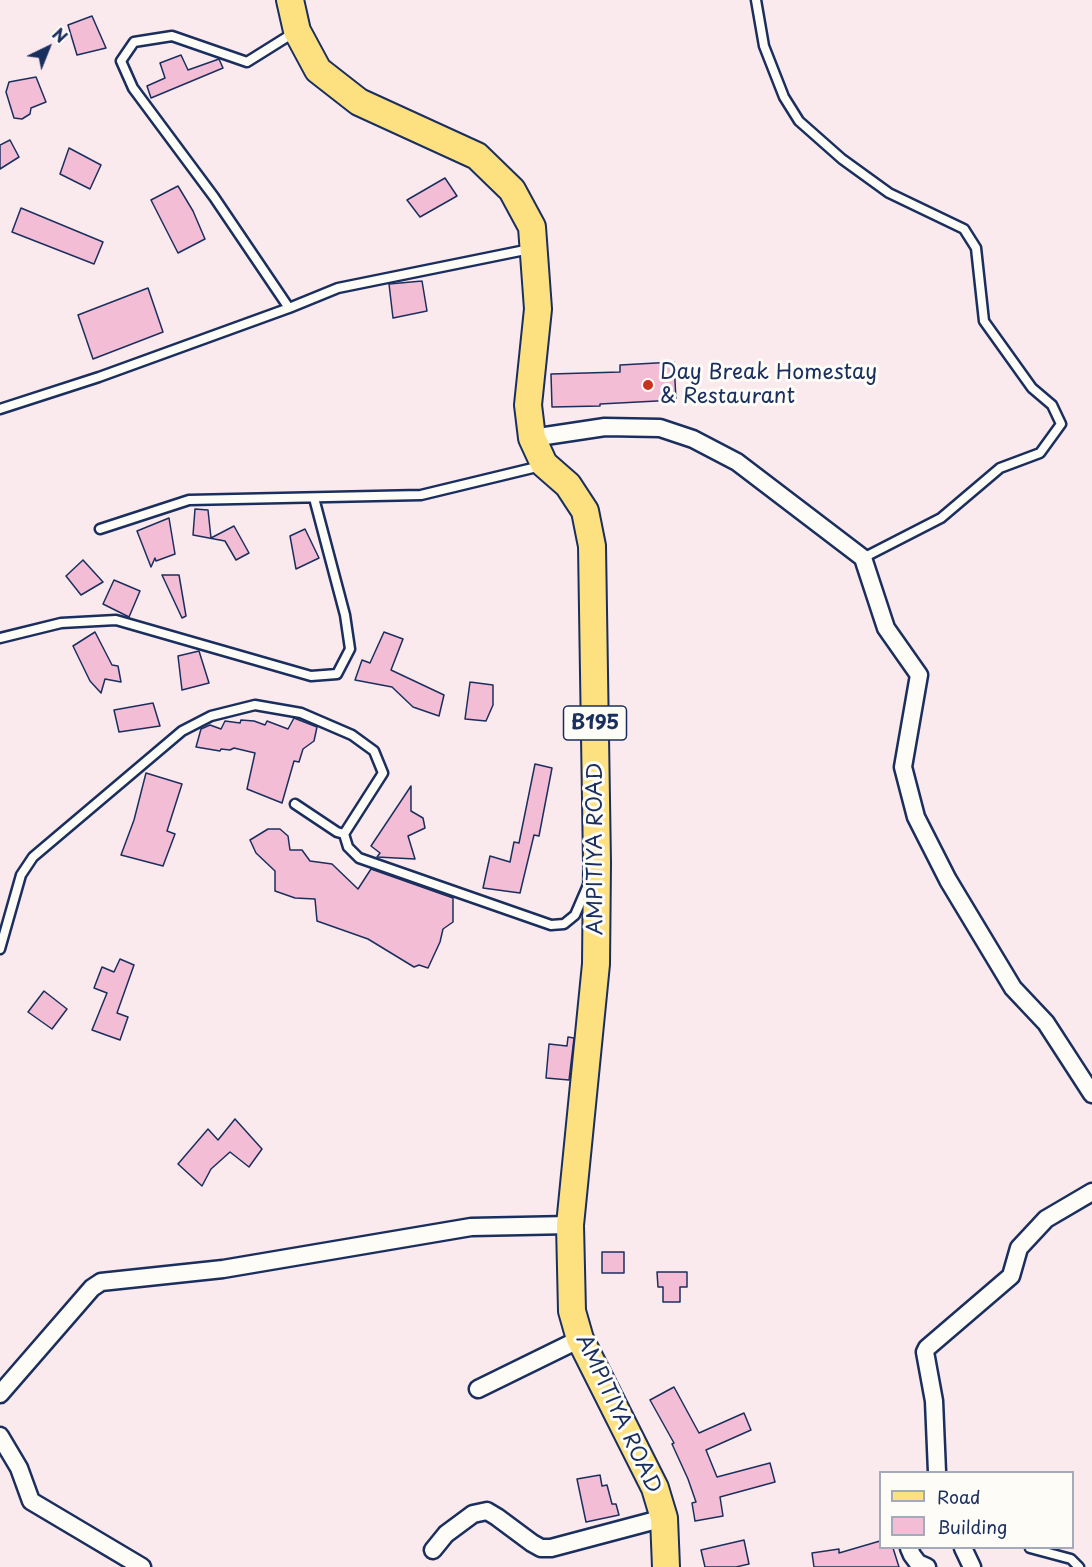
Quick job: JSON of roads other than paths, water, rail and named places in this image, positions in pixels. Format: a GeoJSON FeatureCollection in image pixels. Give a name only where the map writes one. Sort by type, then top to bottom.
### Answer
{"type":"FeatureCollection","features":[{"type":"Feature","properties":{"kind":"main road","name":"AMPITIYA ROAD"},"geometry":{"type":"LineString","coordinates":[[290,0],[297,31],[318,70],[359,102],[477,156],[512,190],[532,227],[538,309],[528,405],[532,438],[544,464],[568,485],[585,511],[592,546],[597,862],[596,964],[570,1225],[572,1311],[580,1339],[655,1488],[664,1518],[666,1567]]}},
{"type":"Feature","properties":{"kind":"street"},"geometry":{"type":"LineString","coordinates":[[532,438],[605,427],[660,428],[693,439],[737,462],[863,558],[886,628],[919,675],[903,766],[916,817],[948,880],[1013,988],[1046,1023],[1092,1094]]}},
{"type":"Feature","properties":{"kind":"street"},"geometry":{"type":"LineString","coordinates":[[937,1471],[934,1401],[924,1352],[1011,1276],[1019,1248],[1046,1219],[1092,1192]]}},
{"type":"Feature","properties":{"kind":"street"},"geometry":{"type":"LineString","coordinates":[[0,1394],[92,1288],[101,1282],[223,1269],[471,1227],[570,1225]]}},
{"type":"Feature","properties":{"kind":"street"},"geometry":{"type":"LineString","coordinates":[[478,1389],[580,1339]]}},
{"type":"Feature","properties":{"kind":"street"},"geometry":{"type":"LineString","coordinates":[[0,1436],[19,1468],[31,1502],[142,1567]]}},
{"type":"Feature","properties":{"kind":"street"},"geometry":{"type":"LineString","coordinates":[[433,1550],[446,1534],[473,1514],[487,1511],[541,1548],[551,1548],[664,1518]]}},
{"type":"Feature","properties":{"kind":"street"},"geometry":{"type":"LineString","coordinates":[[909,1549],[918,1563],[927,1567]]}},
{"type":"Feature","properties":{"kind":"street"},"geometry":{"type":"LineString","coordinates":[[963,1549],[972,1567]]}},
{"type":"Feature","properties":{"kind":"lane"},"geometry":{"type":"LineString","coordinates":[[756,0],[764,46],[784,97],[799,121],[842,159],[889,193],[963,229],[976,248],[984,321],[1032,388],[1052,405],[1061,424],[1040,453],[1000,468],[941,518],[863,558]]}},
{"type":"Feature","properties":{"kind":"lane"},"geometry":{"type":"LineString","coordinates":[[289,308],[214,197],[133,88],[121,61],[134,42],[172,36],[247,62],[297,31]]}},
{"type":"Feature","properties":{"kind":"lane"},"geometry":{"type":"LineString","coordinates":[[0,409],[99,377],[338,288],[534,248]]}},
{"type":"Feature","properties":{"kind":"lane"},"geometry":{"type":"LineString","coordinates":[[100,529],[189,500],[421,495],[544,464]]}},
{"type":"Feature","properties":{"kind":"lane"},"geometry":{"type":"LineString","coordinates":[[0,638],[61,623],[116,620],[311,676],[337,674],[350,649],[345,615],[314,498]]}},
{"type":"Feature","properties":{"kind":"lane"},"geometry":{"type":"LineString","coordinates":[[0,949],[21,875],[33,857],[182,731],[211,716],[255,705],[301,713],[352,735],[374,751],[383,773],[344,834],[348,847],[359,858],[551,925],[564,924],[575,915],[597,862]]}},
{"type":"Feature","properties":{"kind":"lane"},"geometry":{"type":"LineString","coordinates":[[294,804],[344,834]]}},
{"type":"Feature","properties":{"kind":"lane"},"geometry":{"type":"LineString","coordinates":[[1034,1549],[1071,1559],[1079,1567]]}},
{"type":"Feature","properties":{"kind":"place","name":"Day Break Homestay & Restaurant"},"geometry":{"type":"Point","coordinates":[648,385]}}]}
